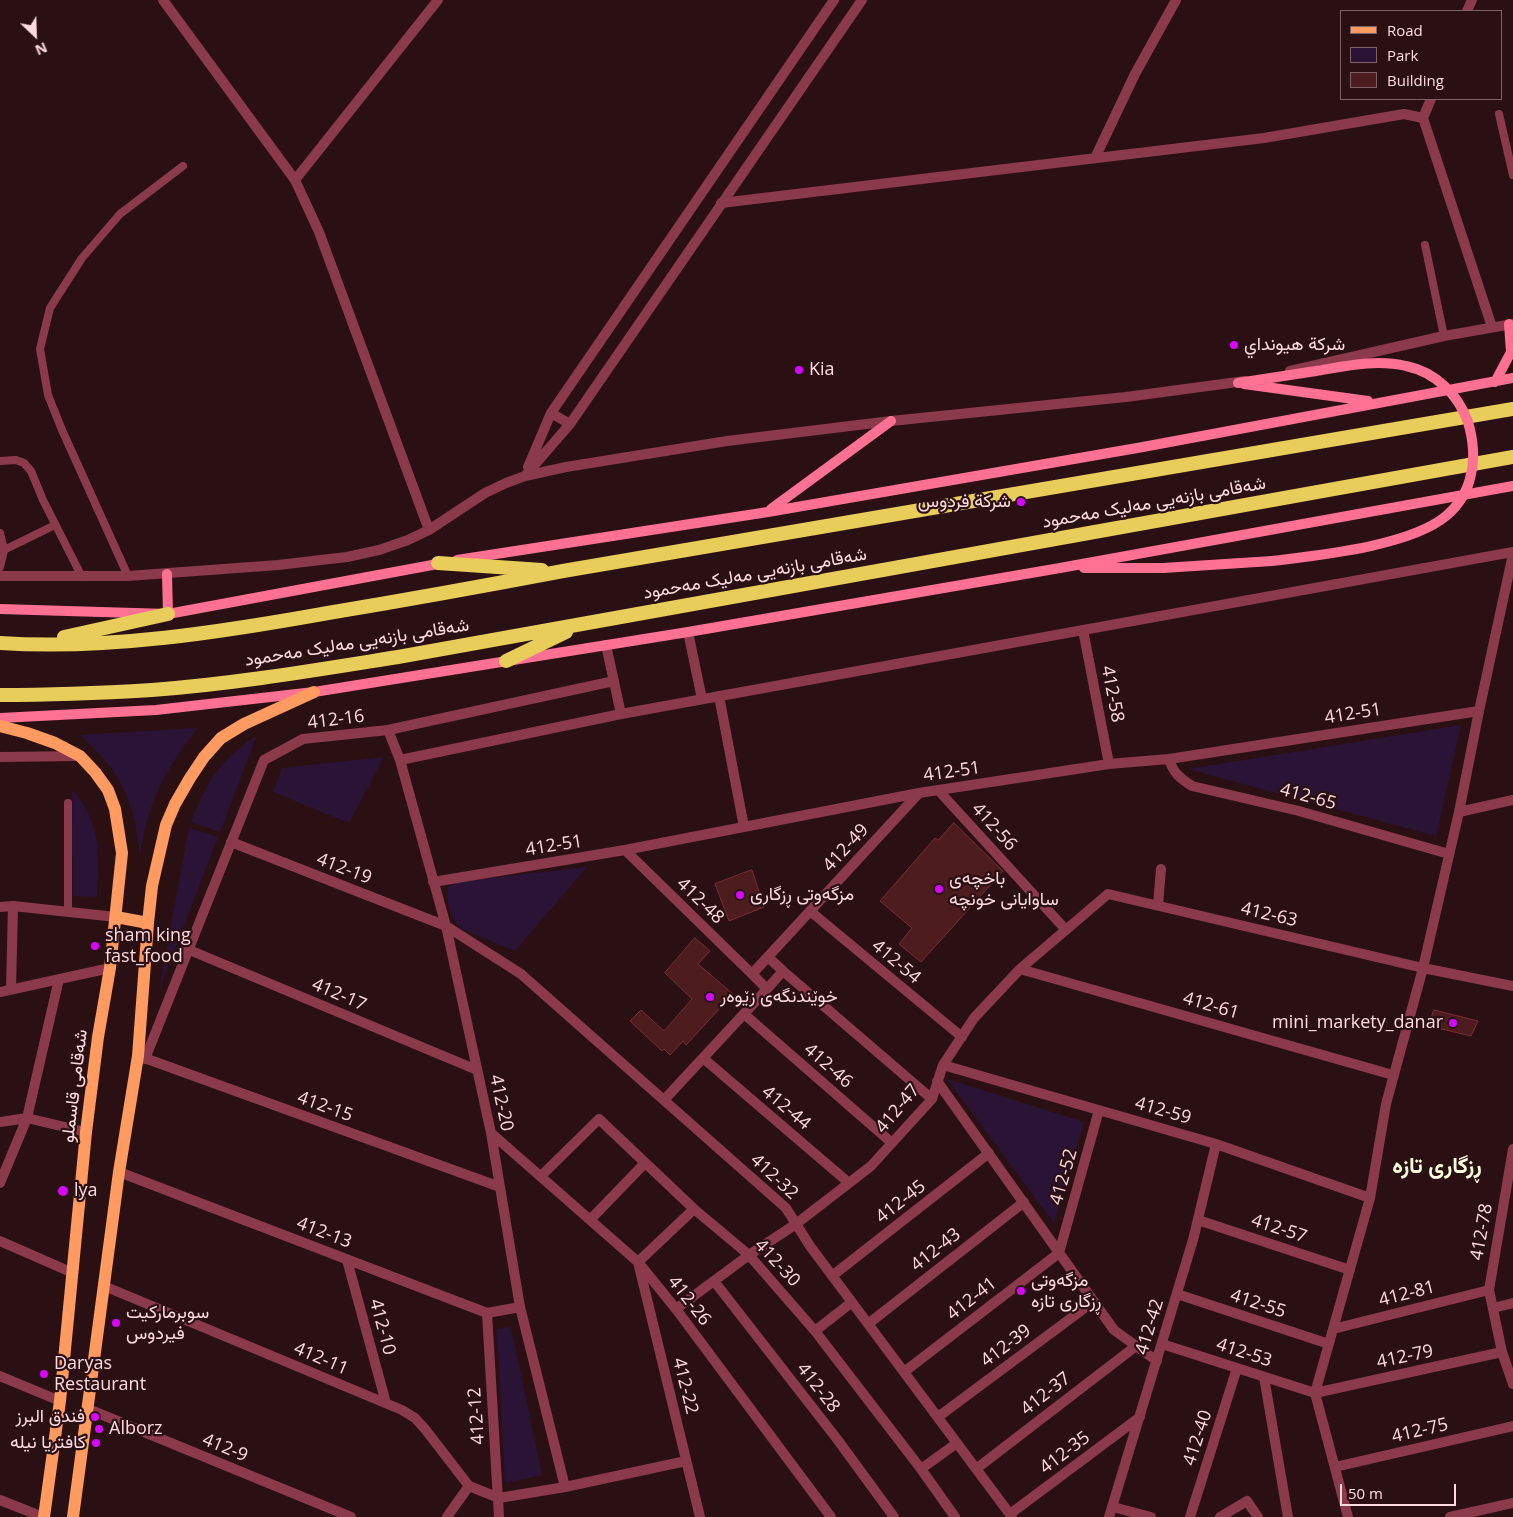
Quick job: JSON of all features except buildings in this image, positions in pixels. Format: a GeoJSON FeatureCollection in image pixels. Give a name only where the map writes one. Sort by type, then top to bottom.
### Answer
{"type":"FeatureCollection","features":[{"type":"Feature","properties":{"kind":"highway","name":"شەقامی بازنەیی مەلیک مەحمود"},"geometry":{"type":"LineString","coordinates":[[0,644],[28,645],[127,640],[220,631],[1513,409]]}},
{"type":"Feature","properties":{"kind":"highway","name":"شەقامی بازنەیی مەلیک مەحمود"},"geometry":{"type":"LineString","coordinates":[[0,695],[153,690],[224,682],[388,658],[1513,457]]}},
{"type":"Feature","properties":{"kind":"highway"},"geometry":{"type":"LineString","coordinates":[[438,563],[563,571]]}},
{"type":"Feature","properties":{"kind":"highway"},"geometry":{"type":"LineString","coordinates":[[28,645],[168,614]]}},
{"type":"Feature","properties":{"kind":"highway"},"geometry":{"type":"LineString","coordinates":[[506,661],[584,624]]}},
{"type":"Feature","properties":{"kind":"main road"},"geometry":{"type":"LineString","coordinates":[[1495,382],[1512,353],[1511,324]]}},
{"type":"Feature","properties":{"kind":"main road"},"geometry":{"type":"LineString","coordinates":[[1060,568],[1163,568],[1272,561],[1362,547],[1408,535],[1432,526],[1452,511],[1467,489],[1472,469],[1472,439],[1464,412],[1446,387],[1428,374],[1408,366],[1387,363],[1362,364],[1238,383]]}},
{"type":"Feature","properties":{"kind":"main road"},"geometry":{"type":"LineString","coordinates":[[0,609],[168,614],[438,563],[768,512],[1143,447],[1513,378]]}},
{"type":"Feature","properties":{"kind":"main road"},"geometry":{"type":"LineString","coordinates":[[1238,383],[1377,402]]}},
{"type":"Feature","properties":{"kind":"main road"},"geometry":{"type":"LineString","coordinates":[[768,512],[891,421]]}},
{"type":"Feature","properties":{"kind":"main road"},"geometry":{"type":"LineString","coordinates":[[0,718],[156,710],[314,692],[688,632],[1060,568],[1513,486]]}},
{"type":"Feature","properties":{"kind":"main road"},"geometry":{"type":"LineString","coordinates":[[166,574],[168,614]]}},
{"type":"Feature","properties":{"kind":"main road"},"geometry":{"type":"LineString","coordinates":[[73,1517],[119,1172],[141,1057],[148,923],[152,886],[166,825],[175,804],[204,757],[221,738],[244,724],[314,692]]}},
{"type":"Feature","properties":{"kind":"main road","name":"شەقامی قاسملو"},"geometry":{"type":"LineString","coordinates":[[0,726],[55,743],[80,756],[108,790],[116,809],[122,853],[110,968],[98,1037],[86,1132],[60,1401],[43,1517]]}},
{"type":"Feature","properties":{"kind":"main road"},"geometry":{"type":"LineString","coordinates":[[116,917],[148,923]]}},
{"type":"Feature","properties":{"kind":"street"},"geometry":{"type":"LineString","coordinates":[[163,0],[295,180],[319,232],[429,530]]}},
{"type":"Feature","properties":{"kind":"street"},"geometry":{"type":"LineString","coordinates":[[295,180],[438,0]]}},
{"type":"Feature","properties":{"kind":"street"},"geometry":{"type":"LineString","coordinates":[[525,476],[551,413],[834,0]]}},
{"type":"Feature","properties":{"kind":"street"},"geometry":{"type":"LineString","coordinates":[[525,476],[570,424],[862,0]]}},
{"type":"Feature","properties":{"kind":"street"},"geometry":{"type":"LineString","coordinates":[[1095,158],[1135,74],[1176,0]]}},
{"type":"Feature","properties":{"kind":"street"},"geometry":{"type":"LineString","coordinates":[[1431,100],[1423,118],[1492,327]]}},
{"type":"Feature","properties":{"kind":"street"},"geometry":{"type":"LineString","coordinates":[[721,203],[1264,138],[1404,114],[1423,118]]}},
{"type":"Feature","properties":{"kind":"street"},"geometry":{"type":"LineString","coordinates":[[0,576],[82,577],[166,574],[303,563],[347,557],[379,550],[408,540],[429,530],[485,493],[525,476],[566,467],[727,442],[891,421],[1126,397],[1238,383],[1444,336],[1511,324]]}},
{"type":"Feature","properties":{"kind":"street"},"geometry":{"type":"LineString","coordinates":[[551,413],[570,424]]}},
{"type":"Feature","properties":{"kind":"street"},"geometry":{"type":"LineString","coordinates":[[400,760],[621,714],[1513,553],[1450,854],[1423,968],[1386,1104],[1370,1198],[1315,1393],[1348,1517]]}},
{"type":"Feature","properties":{"kind":"street","name":"412-58"},"geometry":{"type":"LineString","coordinates":[[1083,630],[1109,764]]}},
{"type":"Feature","properties":{"kind":"street"},"geometry":{"type":"LineString","coordinates":[[688,632],[702,699]]}},
{"type":"Feature","properties":{"kind":"street"},"geometry":{"type":"LineString","coordinates":[[606,645],[621,714]]}},
{"type":"Feature","properties":{"kind":"street","name":"412-16"},"geometry":{"type":"LineString","coordinates":[[141,1057],[264,760],[303,739],[388,730],[614,681]]}},
{"type":"Feature","properties":{"kind":"street"},"geometry":{"type":"LineString","coordinates":[[719,696],[744,827]]}},
{"type":"Feature","properties":{"kind":"street","name":"412-51"},"geometry":{"type":"LineString","coordinates":[[433,882],[625,850],[919,793],[1109,764],[1169,759],[1479,711]]}},
{"type":"Feature","properties":{"kind":"street","name":"412-20"},"geometry":{"type":"LineString","coordinates":[[388,730],[400,760],[446,926],[491,1133],[520,1307],[565,1486]]}},
{"type":"Feature","properties":{"kind":"street"},"geometry":{"type":"LineString","coordinates":[[0,757],[80,756]]}},
{"type":"Feature","properties":{"kind":"street","name":"412-65"},"geometry":{"type":"LineString","coordinates":[[1169,759],[1172,769],[1178,777],[1192,786],[1299,811],[1450,854]]}},
{"type":"Feature","properties":{"kind":"street","name":"412-56"},"geometry":{"type":"LineString","coordinates":[[940,791],[1066,930]]}},
{"type":"Feature","properties":{"kind":"street","name":"412-49"},"geometry":{"type":"LineString","coordinates":[[752,974],[919,793]]}},
{"type":"Feature","properties":{"kind":"street"},"geometry":{"type":"LineString","coordinates":[[1459,812],[1513,800]]}},
{"type":"Feature","properties":{"kind":"street","name":"412-19"},"geometry":{"type":"LineString","coordinates":[[231,842],[446,926]]}},
{"type":"Feature","properties":{"kind":"street","name":"412-48"},"geometry":{"type":"LineString","coordinates":[[625,850],[752,974]]}},
{"type":"Feature","properties":{"kind":"street"},"geometry":{"type":"LineString","coordinates":[[1158,905],[1161,870]]}},
{"type":"Feature","properties":{"kind":"street","name":"412-47"},"geometry":{"type":"LineString","coordinates":[[676,1309],[749,1255],[796,1224],[870,1166],[932,1099],[943,1065],[974,1018],[1020,969],[1108,894]]}},
{"type":"Feature","properties":{"kind":"street","name":"412-63"},"geometry":{"type":"LineString","coordinates":[[1108,894],[1423,968],[1513,986]]}},
{"type":"Feature","properties":{"kind":"street"},"geometry":{"type":"LineString","coordinates":[[0,906],[116,917]]}},
{"type":"Feature","properties":{"kind":"street"},"geometry":{"type":"LineString","coordinates":[[11,989],[13,906]]}},
{"type":"Feature","properties":{"kind":"street","name":"412-54"},"geometry":{"type":"LineString","coordinates":[[810,912],[962,1037]]}},
{"type":"Feature","properties":{"kind":"street","name":"412-32"},"geometry":{"type":"LineString","coordinates":[[446,926],[521,974],[786,1208],[832,1276],[1011,1516]]}},
{"type":"Feature","properties":{"kind":"street","name":"412-17"},"geometry":{"type":"LineString","coordinates":[[187,949],[478,1070]]}},
{"type":"Feature","properties":{"kind":"street"},"geometry":{"type":"LineString","coordinates":[[768,957],[932,1099]]}},
{"type":"Feature","properties":{"kind":"street"},"geometry":{"type":"LineString","coordinates":[[0,992],[110,968]]}},
{"type":"Feature","properties":{"kind":"street","name":"412-61"},"geometry":{"type":"LineString","coordinates":[[1020,969],[1394,1075]]}},
{"type":"Feature","properties":{"kind":"street"},"geometry":{"type":"LineString","coordinates":[[664,1100],[783,971]]}},
{"type":"Feature","properties":{"kind":"street"},"geometry":{"type":"LineString","coordinates":[[752,974],[767,989]]}},
{"type":"Feature","properties":{"kind":"street"},"geometry":{"type":"LineString","coordinates":[[0,1183],[3,1167],[27,1118],[59,979]]}},
{"type":"Feature","properties":{"kind":"street","name":"412-46"},"geometry":{"type":"LineString","coordinates":[[744,1014],[892,1143]]}},
{"type":"Feature","properties":{"kind":"street","name":"412-15"},"geometry":{"type":"LineString","coordinates":[[141,1057],[500,1188]]}},
{"type":"Feature","properties":{"kind":"street","name":"412-44"},"geometry":{"type":"LineString","coordinates":[[702,1058],[849,1183]]}},
{"type":"Feature","properties":{"kind":"street","name":"412-59"},"geometry":{"type":"LineString","coordinates":[[943,1065],[1216,1144],[1370,1198]]}},
{"type":"Feature","properties":{"kind":"street"},"geometry":{"type":"LineString","coordinates":[[937,1081],[1114,1330],[1157,1361]]}},
{"type":"Feature","properties":{"kind":"street","name":"412-52"},"geometry":{"type":"LineString","coordinates":[[1059,1252],[1099,1110]]}},
{"type":"Feature","properties":{"kind":"street"},"geometry":{"type":"LineString","coordinates":[[0,1122],[27,1118],[86,1132]]}},
{"type":"Feature","properties":{"kind":"street","name":"412-30"},"geometry":{"type":"LineString","coordinates":[[541,1176],[599,1119],[694,1210],[749,1255],[815,1331],[921,1469],[955,1517]]}},
{"type":"Feature","properties":{"kind":"street","name":"412-26"},"geometry":{"type":"LineString","coordinates":[[491,1133],[638,1262],[676,1309],[826,1514]]}},
{"type":"Feature","properties":{"kind":"street","name":"412-42"},"geometry":{"type":"LineString","coordinates":[[1111,1512],[1177,1294],[1198,1220],[1216,1144]]}},
{"type":"Feature","properties":{"kind":"street","name":"412-78"},"geometry":{"type":"LineString","coordinates":[[1489,1290],[1513,1149]]}},
{"type":"Feature","properties":{"kind":"street","name":"412-45"},"geometry":{"type":"LineString","coordinates":[[832,1276],[989,1153]]}},
{"type":"Feature","properties":{"kind":"street"},"geometry":{"type":"LineString","coordinates":[[590,1220],[645,1163]]}},
{"type":"Feature","properties":{"kind":"street","name":"412-13"},"geometry":{"type":"LineString","coordinates":[[119,1172],[487,1313]]}},
{"type":"Feature","properties":{"kind":"street","name":"412-43"},"geometry":{"type":"LineString","coordinates":[[868,1324],[1024,1202]]}},
{"type":"Feature","properties":{"kind":"street"},"geometry":{"type":"LineString","coordinates":[[638,1262],[694,1210]]}},
{"type":"Feature","properties":{"kind":"street","name":"412-57"},"geometry":{"type":"LineString","coordinates":[[1198,1220],[1350,1270]]}},
{"type":"Feature","properties":{"kind":"street"},"geometry":{"type":"LineString","coordinates":[[0,1241],[73,1273]]}},
{"type":"Feature","properties":{"kind":"street","name":"412-41"},"geometry":{"type":"LineString","coordinates":[[904,1372],[1059,1252]]}},
{"type":"Feature","properties":{"kind":"street","name":"412-10"},"geometry":{"type":"LineString","coordinates":[[347,1260],[386,1403]]}},
{"type":"Feature","properties":{"kind":"street","name":"412-22"},"geometry":{"type":"LineString","coordinates":[[638,1262],[700,1517]]}},
{"type":"Feature","properties":{"kind":"street","name":"412-28"},"geometry":{"type":"LineString","coordinates":[[714,1281],[837,1439],[894,1517]]}},
{"type":"Feature","properties":{"kind":"street","name":"412-11"},"geometry":{"type":"LineString","coordinates":[[104,1286],[402,1410],[415,1418],[469,1486],[498,1498]]}},
{"type":"Feature","properties":{"kind":"street"},"geometry":{"type":"LineString","coordinates":[[1489,1290],[1502,1352],[1513,1384]]}},
{"type":"Feature","properties":{"kind":"street","name":"412-81"},"geometry":{"type":"LineString","coordinates":[[1333,1329],[1489,1290]]}},
{"type":"Feature","properties":{"kind":"street","name":"412-55"},"geometry":{"type":"LineString","coordinates":[[1177,1294],[1329,1344]]}},
{"type":"Feature","properties":{"kind":"street","name":"412-39"},"geometry":{"type":"LineString","coordinates":[[938,1417],[1094,1301]]}},
{"type":"Feature","properties":{"kind":"street"},"geometry":{"type":"LineString","coordinates":[[815,1331],[852,1302]]}},
{"type":"Feature","properties":{"kind":"street"},"geometry":{"type":"LineString","coordinates":[[1493,1308],[1513,1304]]}},
{"type":"Feature","properties":{"kind":"street"},"geometry":{"type":"LineString","coordinates":[[487,1313],[520,1307]]}},
{"type":"Feature","properties":{"kind":"street","name":"412-12"},"geometry":{"type":"LineString","coordinates":[[487,1313],[500,1517]]}},
{"type":"Feature","properties":{"kind":"street","name":"412-53"},"geometry":{"type":"LineString","coordinates":[[1162,1344],[1315,1393]]}},
{"type":"Feature","properties":{"kind":"street","name":"412-37"},"geometry":{"type":"LineString","coordinates":[[976,1469],[1136,1346]]}},
{"type":"Feature","properties":{"kind":"street","name":"412-79"},"geometry":{"type":"LineString","coordinates":[[1315,1393],[1502,1352]]}},
{"type":"Feature","properties":{"kind":"street","name":"412-40"},"geometry":{"type":"LineString","coordinates":[[1190,1517],[1237,1368]]}},
{"type":"Feature","properties":{"kind":"street"},"geometry":{"type":"LineString","coordinates":[[0,1376],[60,1401]]}},
{"type":"Feature","properties":{"kind":"street"},"geometry":{"type":"LineString","coordinates":[[1264,1377],[1288,1517]]}},
{"type":"Feature","properties":{"kind":"street","name":"412-9"},"geometry":{"type":"LineString","coordinates":[[88,1409],[350,1517]]}},
{"type":"Feature","properties":{"kind":"street","name":"412-35"},"geometry":{"type":"LineString","coordinates":[[1011,1516],[1140,1417]]}},
{"type":"Feature","properties":{"kind":"street","name":"412-75"},"geometry":{"type":"LineString","coordinates":[[1334,1467],[1513,1426]]}},
{"type":"Feature","properties":{"kind":"street"},"geometry":{"type":"LineString","coordinates":[[921,1469],[957,1444]]}},
{"type":"Feature","properties":{"kind":"street"},"geometry":{"type":"LineString","coordinates":[[498,1498],[565,1486],[686,1460]]}},
{"type":"Feature","properties":{"kind":"street"},"geometry":{"type":"LineString","coordinates":[[447,1517],[469,1486]]}},
{"type":"Feature","properties":{"kind":"street"},"geometry":{"type":"LineString","coordinates":[[0,1500],[43,1517]]}},
{"type":"Feature","properties":{"kind":"street"},"geometry":{"type":"LineString","coordinates":[[1220,1517],[1247,1502],[1258,1517]]}},
{"type":"Feature","properties":{"kind":"street"},"geometry":{"type":"LineString","coordinates":[[1450,1517],[1513,1504]]}},
{"type":"Feature","properties":{"kind":"street"},"geometry":{"type":"LineString","coordinates":[[1111,1512],[1150,1517]]}},
{"type":"Feature","properties":{"kind":"lane"},"geometry":{"type":"LineString","coordinates":[[1499,114],[1513,176]]}},
{"type":"Feature","properties":{"kind":"lane"},"geometry":{"type":"LineString","coordinates":[[128,576],[48,395],[40,349],[50,308],[82,258],[120,214],[182,166]]}},
{"type":"Feature","properties":{"kind":"lane"},"geometry":{"type":"LineString","coordinates":[[1425,244],[1444,336]]}},
{"type":"Feature","properties":{"kind":"lane"},"geometry":{"type":"LineString","coordinates":[[0,461],[16,460],[24,463],[30,471],[82,577]]}},
{"type":"Feature","properties":{"kind":"lane"},"geometry":{"type":"LineString","coordinates":[[4,550],[55,525]]}},
{"type":"Feature","properties":{"kind":"lane"},"geometry":{"type":"LineString","coordinates":[[0,533],[4,550],[0,567]]}},
{"type":"Feature","properties":{"kind":"lane"},"geometry":{"type":"LineString","coordinates":[[68,803],[68,912]]}},
{"type":"Feature","properties":{"kind":"green space"},"geometry":{"type":"Polygon","coordinates":[[[1461,725],[1436,836],[1188,769],[1461,725]]]}},
{"type":"Feature","properties":{"kind":"green space"},"geometry":{"type":"Polygon","coordinates":[[[198,728],[176,758],[159,788],[143,836],[140,856],[134,818],[124,788],[106,762],[80,735],[198,728]]]}},
{"type":"Feature","properties":{"kind":"green space"},"geometry":{"type":"Polygon","coordinates":[[[257,735],[220,832],[191,822],[216,772],[233,753],[257,735]]]}},
{"type":"Feature","properties":{"kind":"green space"},"geometry":{"type":"Polygon","coordinates":[[[384,757],[349,823],[273,792],[282,768],[384,757]]]}},
{"type":"Feature","properties":{"kind":"green space"},"geometry":{"type":"Polygon","coordinates":[[[72,790],[82,802],[94,827],[98,854],[97,897],[73,896],[72,790]]]}},
{"type":"Feature","properties":{"kind":"green space"},"geometry":{"type":"Polygon","coordinates":[[[189,828],[218,837],[159,990],[189,828]]]}},
{"type":"Feature","properties":{"kind":"green space"},"geometry":{"type":"Polygon","coordinates":[[[587,867],[515,951],[460,928],[454,919],[447,898],[448,887],[455,882],[587,867]]]}},
{"type":"Feature","properties":{"kind":"green space"},"geometry":{"type":"Polygon","coordinates":[[[947,1079],[1084,1122],[1054,1223],[947,1079]]]}},
{"type":"Feature","properties":{"kind":"green space"},"geometry":{"type":"Polygon","coordinates":[[[511,1327],[542,1475],[505,1483],[497,1329],[511,1327]]]}},
{"type":"Feature","properties":{"kind":"place","name":"شركة هيونداي"},"geometry":{"type":"Point","coordinates":[1234,345]}},
{"type":"Feature","properties":{"kind":"place","name":"Kia"},"geometry":{"type":"Point","coordinates":[799,370]}},
{"type":"Feature","properties":{"kind":"place","name":"شركة فردوس"},"geometry":{"type":"Point","coordinates":[1021,502]}},
{"type":"Feature","properties":{"kind":"place","name":"باخچەی ساوایانی خونچە"},"geometry":{"type":"Point","coordinates":[939,889]}},
{"type":"Feature","properties":{"kind":"place","name":"مزگەوتی ڕزگاری"},"geometry":{"type":"Point","coordinates":[740,895]}},
{"type":"Feature","properties":{"kind":"place","name":"sham king fast_food"},"geometry":{"type":"Point","coordinates":[95,946]}},
{"type":"Feature","properties":{"kind":"place","name":"خوێندنگەی زێوەر"},"geometry":{"type":"Point","coordinates":[710,997]}},
{"type":"Feature","properties":{"kind":"place","name":"mini_markety_danar"},"geometry":{"type":"Point","coordinates":[1453,1023]}},
{"type":"Feature","properties":{"kind":"place","name":"lya"},"geometry":{"type":"Point","coordinates":[63,1191]}},
{"type":"Feature","properties":{"kind":"place","name":"مزگەوتی ڕزگاری تازە"},"geometry":{"type":"Point","coordinates":[1021,1291]}},
{"type":"Feature","properties":{"kind":"place","name":"سوبرمارکیت فیردوس"},"geometry":{"type":"Point","coordinates":[116,1323]}},
{"type":"Feature","properties":{"kind":"place","name":"Daryas Restaurant"},"geometry":{"type":"Point","coordinates":[44,1374]}},
{"type":"Feature","properties":{"kind":"place","name":"فندق البرز"},"geometry":{"type":"Point","coordinates":[95,1417]}},
{"type":"Feature","properties":{"kind":"place","name":"Alborz"},"geometry":{"type":"Point","coordinates":[99,1429]}},
{"type":"Feature","properties":{"kind":"place","name":"کافتریا نیلە"},"geometry":{"type":"Point","coordinates":[96,1443]}},
{"type":"Feature","properties":{"kind":"district","name":"ڕزگاری تازە"},"geometry":{"type":"Point","coordinates":[1437,1167]}}]}
